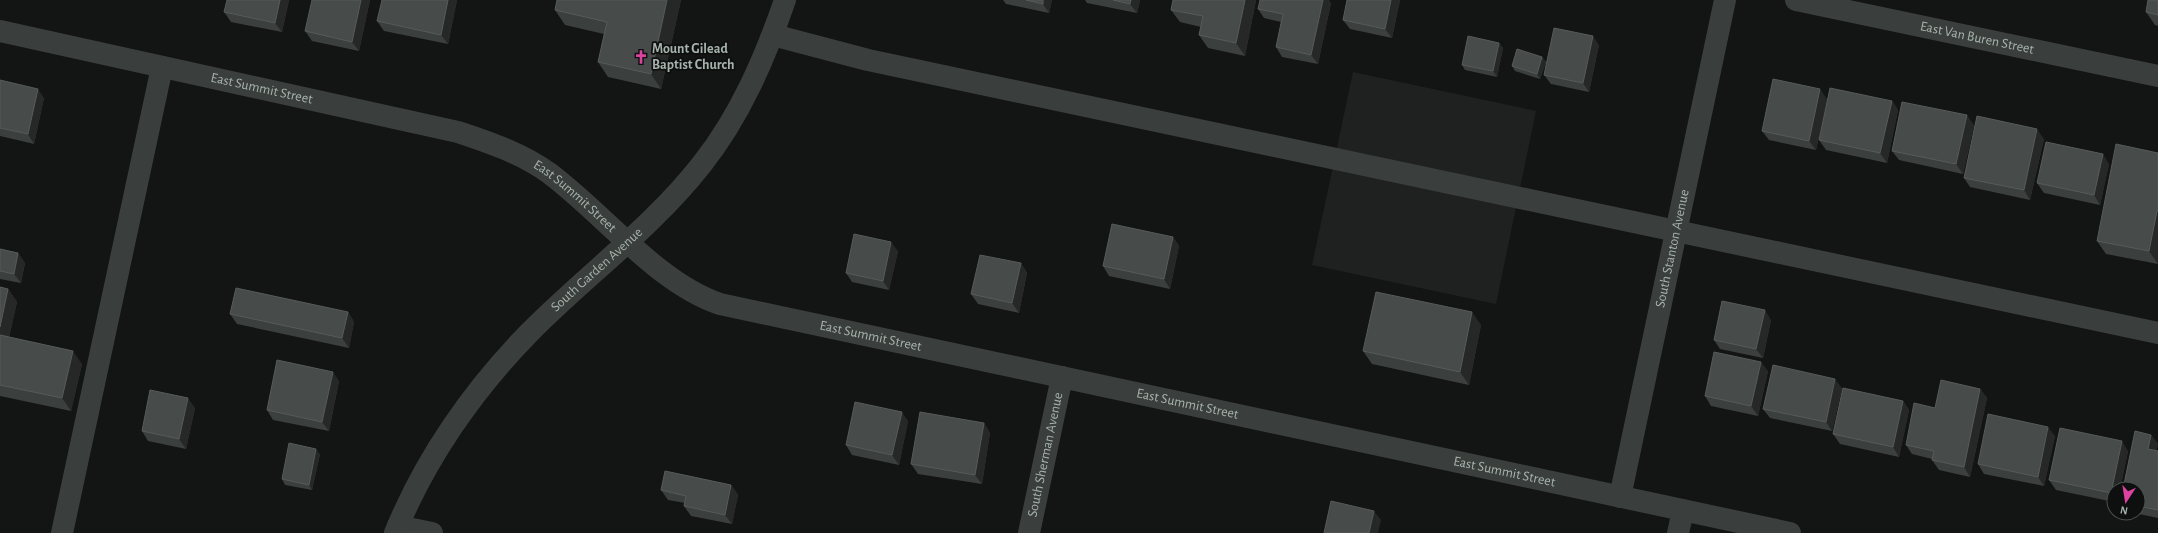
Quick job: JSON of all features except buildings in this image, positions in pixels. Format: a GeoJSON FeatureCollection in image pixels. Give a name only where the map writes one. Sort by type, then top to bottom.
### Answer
{"type":"FeatureCollection","features":[{"type":"Feature","properties":{"kind":"street","name":"South Garden Avenue"},"geometry":{"type":"LineString","coordinates":[[396,530],[424,473],[439,447],[467,406],[494,373],[529,333],[628,242],[668,202],[702,164],[716,144],[745,95],[773,35],[785,0]]}},
{"type":"Feature","properties":{"kind":"street","name":"South Stanton Avenue"},"geometry":{"type":"LineString","coordinates":[[1620,497],[1725,0]]}},
{"type":"Feature","properties":{"kind":"street","name":"East Van Buren Street"},"geometry":{"type":"LineString","coordinates":[[1796,0],[2158,76]]}},
{"type":"Feature","properties":{"kind":"street","name":"East Summit Street"},"geometry":{"type":"LineString","coordinates":[[0,31],[458,132],[496,144],[524,157],[550,174],[628,242],[690,290],[703,298],[720,304],[1790,533]]}},
{"type":"Feature","properties":{"kind":"street"},"geometry":{"type":"LineString","coordinates":[[773,35],[876,62],[1676,233],[2158,333]]}},
{"type":"Feature","properties":{"kind":"street"},"geometry":{"type":"LineString","coordinates":[[62,533],[162,67]]}},
{"type":"Feature","properties":{"kind":"street","name":"South Sherman Avenue"},"geometry":{"type":"LineString","coordinates":[[1029,533],[1062,377]]}},
{"type":"Feature","properties":{"kind":"street"},"geometry":{"type":"LineString","coordinates":[[1678,533],[1682,510]]}},
{"type":"Feature","properties":{"kind":"street"},"geometry":{"type":"LineString","coordinates":[[396,530],[432,533]]}},
{"type":"Feature","properties":{"kind":"shaded area"},"geometry":{"type":"Polygon","coordinates":[[[1353,72],[1536,111],[1496,304],[1312,265],[1353,72]]]}},
{"type":"Feature","properties":{"kind":"place","name":"Mount Gilead Baptist Church"},"geometry":{"type":"Point","coordinates":[641,57]}}]}
